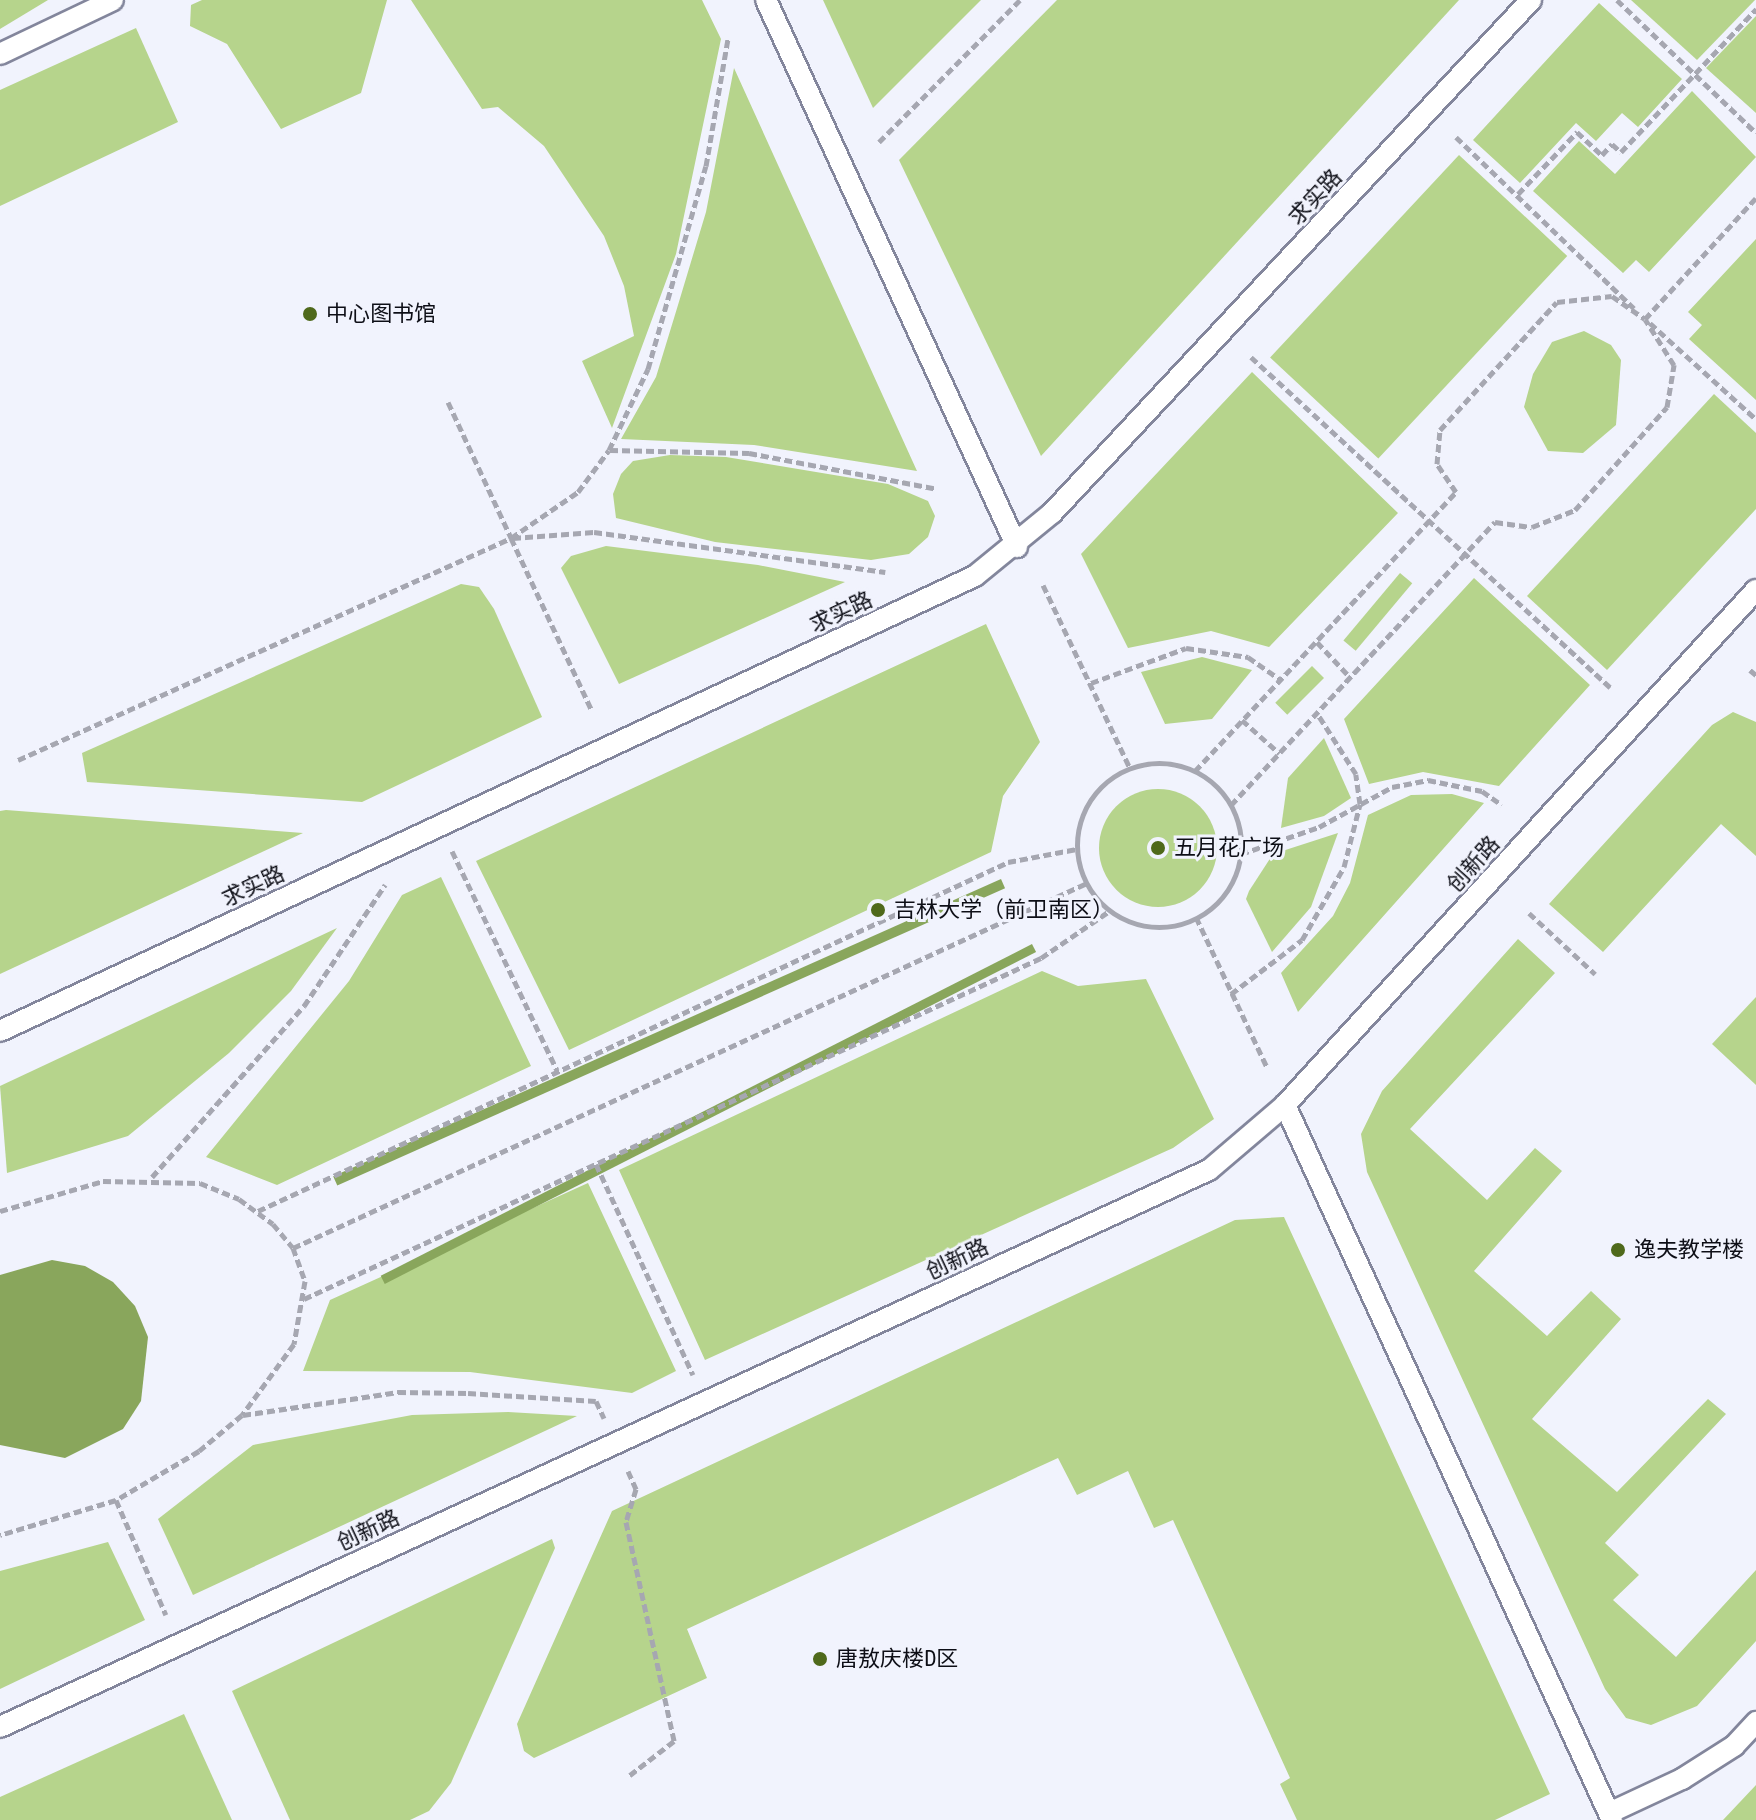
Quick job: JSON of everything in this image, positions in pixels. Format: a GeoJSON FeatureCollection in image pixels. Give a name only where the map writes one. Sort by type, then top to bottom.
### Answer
{"type":"FeatureCollection","features":[{"type":"Feature","properties":{"kind":"lane"},"geometry":{"type":"LineString","coordinates":[[766,0],[1017,547]]}},
{"type":"Feature","properties":{"kind":"lane","name":"求实路"},"geometry":{"type":"LineString","coordinates":[[0,1031],[975,576],[1017,547],[1531,0]]}},
{"type":"Feature","properties":{"kind":"lane"},"geometry":{"type":"LineString","coordinates":[[0,54],[108,1]]}},
{"type":"Feature","properties":{"kind":"lane","name":"创新路"},"geometry":{"type":"LineString","coordinates":[[0,1727],[1209,1170],[1285,1105],[1756,590]]}},
{"type":"Feature","properties":{"kind":"lane"},"geometry":{"type":"LineString","coordinates":[[1285,1105],[1611,1817],[1682,1779],[1734,1746],[1756,1722]]}},
{"type":"Feature","properties":{"kind":"path"},"geometry":{"type":"LineString","coordinates":[[879,142],[1020,0]]}},
{"type":"Feature","properties":{"kind":"path"},"geometry":{"type":"LineString","coordinates":[[1617,0],[1756,133]]}},
{"type":"Feature","properties":{"kind":"path"},"geometry":{"type":"LineString","coordinates":[[1518,194],[1577,132],[1602,155],[1612,144],[1621,152],[1756,9]]}},
{"type":"Feature","properties":{"kind":"path"},"geometry":{"type":"LineString","coordinates":[[18,760],[511,538],[578,492],[609,450],[648,369],[676,284],[728,39]]}},
{"type":"Feature","properties":{"kind":"path"},"geometry":{"type":"LineString","coordinates":[[1456,137],[1645,319],[1756,419]]}},
{"type":"Feature","properties":{"kind":"path"},"geometry":{"type":"LineString","coordinates":[[1645,319],[1756,198]]}},
{"type":"Feature","properties":{"kind":"path"},"geometry":{"type":"LineString","coordinates":[[1195,771],[1456,492],[1437,464],[1440,430],[1557,302],[1612,296],[1645,319],[1674,365],[1667,407],[1575,510],[1532,527],[1495,522],[1231,805]]}},
{"type":"Feature","properties":{"kind":"path"},"geometry":{"type":"LineString","coordinates":[[1251,357],[1431,519],[1610,687]]}},
{"type":"Feature","properties":{"kind":"path"},"geometry":{"type":"LineString","coordinates":[[448,402],[591,709]]}},
{"type":"Feature","properties":{"kind":"path"},"geometry":{"type":"LineString","coordinates":[[609,450],[749,453],[937,489]]}},
{"type":"Feature","properties":{"kind":"path"},"geometry":{"type":"LineString","coordinates":[[511,538],[594,532],[885,572]]}},
{"type":"Feature","properties":{"kind":"path"},"geometry":{"type":"LineString","coordinates":[[1043,585],[1131,768]]}},
{"type":"Feature","properties":{"kind":"path"},"geometry":{"type":"LineString","coordinates":[[1317,642],[1350,677]]}},
{"type":"Feature","properties":{"kind":"path"},"geometry":{"type":"LineString","coordinates":[[1091,683],[1186,648],[1248,657],[1279,679]]}},
{"type":"Feature","properties":{"kind":"path"},"geometry":{"type":"LineString","coordinates":[[1750,670],[1756,675]]}},
{"type":"Feature","properties":{"kind":"path"},"geometry":{"type":"LineString","coordinates":[[1231,994],[1302,940],[1329,903],[1360,804],[1356,774],[1317,713]]}},
{"type":"Feature","properties":{"kind":"path"},"geometry":{"type":"LineString","coordinates":[[1242,720],[1279,753]]}},
{"type":"Feature","properties":{"kind":"path"},"geometry":{"type":"LineString","coordinates":[[1175,764],[1195,771],[1231,805],[1241,854],[1231,886],[1196,917],[1162,927],[1108,912],[1087,883],[1077,849],[1085,809],[1101,787],[1131,768],[1175,764]]}},
{"type":"Feature","properties":{"kind":"path"},"geometry":{"type":"LineString","coordinates":[[1241,854],[1360,804],[1428,780],[1482,791],[1502,805]]}},
{"type":"Feature","properties":{"kind":"path"},"geometry":{"type":"LineString","coordinates":[[440,826],[557,1070]]}},
{"type":"Feature","properties":{"kind":"path"},"geometry":{"type":"LineString","coordinates":[[152,1178],[304,1006],[385,886],[395,846]]}},
{"type":"Feature","properties":{"kind":"path"},"geometry":{"type":"LineString","coordinates":[[258,1211],[1008,862],[1077,849]]}},
{"type":"Feature","properties":{"kind":"path"},"geometry":{"type":"LineString","coordinates":[[293,1248],[1087,883]]}},
{"type":"Feature","properties":{"kind":"path"},"geometry":{"type":"LineString","coordinates":[[304,1299],[1041,958],[1108,912]]}},
{"type":"Feature","properties":{"kind":"path"},"geometry":{"type":"LineString","coordinates":[[1529,913],[1595,974]]}},
{"type":"Feature","properties":{"kind":"path"},"geometry":{"type":"LineString","coordinates":[[1196,917],[1267,1067]]}},
{"type":"Feature","properties":{"kind":"path"},"geometry":{"type":"LineString","coordinates":[[596,1164],[705,1401]]}},
{"type":"Feature","properties":{"kind":"path"},"geometry":{"type":"LineString","coordinates":[[0,1211],[52,1191],[152,1178],[200,1183],[258,1211],[293,1248],[304,1299],[294,1344],[242,1415],[199,1451],[116,1500],[0,1535]]}},
{"type":"Feature","properties":{"kind":"path"},"geometry":{"type":"LineString","coordinates":[[242,1415],[398,1392],[596,1401]]}},
{"type":"Feature","properties":{"kind":"path"},"geometry":{"type":"LineString","coordinates":[[630,1775],[674,1741],[626,1522],[636,1489]]}},
{"type":"Feature","properties":{"kind":"path"},"geometry":{"type":"LineString","coordinates":[[116,1500],[169,1614],[154,1621]]}},
{"type":"Feature","properties":{"kind":"shaded area"},"geometry":{"type":"Polygon","coordinates":[[[0,0],[48,0],[0,29],[0,0]]]}},
{"type":"Feature","properties":{"kind":"shaded area"},"geometry":{"type":"Polygon","coordinates":[[[202,0],[387,0],[361,93],[281,129],[227,44],[190,26],[191,5],[202,0]]]}},
{"type":"Feature","properties":{"kind":"shaded area"},"geometry":{"type":"Polygon","coordinates":[[[411,0],[702,0],[721,39],[676,254],[612,428],[582,361],[634,336],[624,286],[604,236],[544,146],[498,107],[482,109],[411,0]]]}},
{"type":"Feature","properties":{"kind":"shaded area"},"geometry":{"type":"Polygon","coordinates":[[[823,0],[981,0],[873,108],[823,0]]]}},
{"type":"Feature","properties":{"kind":"shaded area"},"geometry":{"type":"Polygon","coordinates":[[[1057,0],[1459,0],[1041,456],[899,160],[1057,0]]]}},
{"type":"Feature","properties":{"kind":"shaded area"},"geometry":{"type":"Polygon","coordinates":[[[1631,0],[1755,0],[1697,60],[1631,0]]]}},
{"type":"Feature","properties":{"kind":"shaded area"},"geometry":{"type":"Polygon","coordinates":[[[1599,3],[1682,79],[1638,127],[1622,113],[1596,141],[1576,123],[1520,183],[1473,140],[1599,3]]]}},
{"type":"Feature","properties":{"kind":"shaded area"},"geometry":{"type":"Polygon","coordinates":[[[1756,16],[1756,113],[1706,68],[1756,16]]]}},
{"type":"Feature","properties":{"kind":"shaded area"},"geometry":{"type":"Polygon","coordinates":[[[136,28],[178,122],[0,206],[0,90],[136,28]]]}},
{"type":"Feature","properties":{"kind":"shaded area"},"geometry":{"type":"Polygon","coordinates":[[[734,68],[917,471],[754,445],[621,439],[656,377],[678,305],[706,212],[734,68]]]}},
{"type":"Feature","properties":{"kind":"shaded area"},"geometry":{"type":"Polygon","coordinates":[[[1692,91],[1756,157],[1649,272],[1636,260],[1623,273],[1533,191],[1579,141],[1615,174],[1692,91]]]}},
{"type":"Feature","properties":{"kind":"shaded area"},"geometry":{"type":"Polygon","coordinates":[[[1459,155],[1567,256],[1378,459],[1270,358],[1459,155]]]}},
{"type":"Feature","properties":{"kind":"shaded area"},"geometry":{"type":"Polygon","coordinates":[[[1756,239],[1756,400],[1689,339],[1702,325],[1688,312],[1756,239]]]}},
{"type":"Feature","properties":{"kind":"shaded area"},"geometry":{"type":"Polygon","coordinates":[[[1584,331],[1611,345],[1621,360],[1616,425],[1583,453],[1548,451],[1524,407],[1533,374],[1552,342],[1584,331]]]}},
{"type":"Feature","properties":{"kind":"shaded area"},"geometry":{"type":"Polygon","coordinates":[[[1252,372],[1398,513],[1269,647],[1211,631],[1128,648],[1081,554],[1252,372]]]}},
{"type":"Feature","properties":{"kind":"shaded area"},"geometry":{"type":"Polygon","coordinates":[[[1714,394],[1756,433],[1756,509],[1607,670],[1527,596],[1714,394]]]}},
{"type":"Feature","properties":{"kind":"shaded area"},"geometry":{"type":"Polygon","coordinates":[[[670,455],[726,457],[888,484],[928,501],[935,516],[928,537],[909,554],[871,560],[715,542],[616,518],[613,494],[621,474],[633,461],[670,455]]]}},
{"type":"Feature","properties":{"kind":"shaded area"},"geometry":{"type":"Polygon","coordinates":[[[606,546],[758,565],[845,582],[619,684],[561,568],[571,556],[606,546]]]}},
{"type":"Feature","properties":{"kind":"shaded area"},"geometry":{"type":"Polygon","coordinates":[[[1400,573],[1412,583],[1356,651],[1343,640],[1400,573]]]}},
{"type":"Feature","properties":{"kind":"shaded area"},"geometry":{"type":"Polygon","coordinates":[[[1474,578],[1590,685],[1499,786],[1423,772],[1369,784],[1344,719],[1474,578]]]}},
{"type":"Feature","properties":{"kind":"shaded area"},"geometry":{"type":"Polygon","coordinates":[[[461,584],[479,587],[494,609],[542,717],[362,802],[87,782],[82,753],[461,584]]]}},
{"type":"Feature","properties":{"kind":"shaded area"},"geometry":{"type":"Polygon","coordinates":[[[986,624],[1040,742],[1003,796],[991,852],[569,1050],[476,861],[986,624]]]}},
{"type":"Feature","properties":{"kind":"shaded area"},"geometry":{"type":"Polygon","coordinates":[[[1202,657],[1252,670],[1212,719],[1165,724],[1141,672],[1202,657]]]}},
{"type":"Feature","properties":{"kind":"shaded area"},"geometry":{"type":"Polygon","coordinates":[[[1312,666],[1324,678],[1287,715],[1275,703],[1312,666]]]}},
{"type":"Feature","properties":{"kind":"shaded area"},"geometry":{"type":"Polygon","coordinates":[[[1733,712],[1756,722],[1756,856],[1721,824],[1603,952],[1549,904],[1712,725],[1733,712]]]}},
{"type":"Feature","properties":{"kind":"shaded area"},"geometry":{"type":"Polygon","coordinates":[[[1324,738],[1351,798],[1324,816],[1281,828],[1288,778],[1324,738]]]}},
{"type":"Feature","properties":{"kind":"shaded area"},"geometry":{"type":"Polygon","coordinates":[[[1158,789],[1181,793],[1200,806],[1213,825],[1217,848],[1213,871],[1200,890],[1181,903],[1158,907],[1135,903],[1116,890],[1103,871],[1099,848],[1103,825],[1116,806],[1135,793],[1158,789]]]}},
{"type":"Feature","properties":{"kind":"shaded area"},"geometry":{"type":"Polygon","coordinates":[[[1452,794],[1484,803],[1298,1012],[1281,973],[1333,916],[1350,883],[1368,815],[1411,795],[1452,794]]]}},
{"type":"Feature","properties":{"kind":"shaded area"},"geometry":{"type":"Polygon","coordinates":[[[0,811],[303,833],[0,974],[0,811]]]}},
{"type":"Feature","properties":{"kind":"shaded area"},"geometry":{"type":"Polygon","coordinates":[[[1338,833],[1311,907],[1272,952],[1246,899],[1249,891],[1273,854],[1338,833]]]}},
{"type":"Feature","properties":{"kind":"shaded area"},"geometry":{"type":"Polygon","coordinates":[[[441,877],[531,1066],[277,1185],[206,1157],[349,981],[402,895],[441,877]]]}},
{"type":"Feature","properties":{"kind":"shaded area"},"geometry":{"type":"Polygon","coordinates":[[[1001,879],[1005,888],[337,1185],[333,1176],[1001,879]]]}},
{"type":"Feature","properties":{"kind":"shaded area"},"geometry":{"type":"Polygon","coordinates":[[[337,928],[291,991],[229,1053],[128,1136],[7,1173],[0,1086],[337,928]]]}},
{"type":"Feature","properties":{"kind":"shaded area"},"geometry":{"type":"Polygon","coordinates":[[[1518,939],[1555,973],[1410,1129],[1487,1200],[1535,1148],[1562,1171],[1474,1271],[1547,1336],[1591,1291],[1621,1319],[1532,1419],[1617,1492],[1708,1399],[1726,1414],[1605,1543],[1639,1575],[1613,1600],[1676,1657],[1756,1570],[1756,1641],[1697,1706],[1651,1725],[1626,1718],[1605,1689],[1367,1172],[1361,1134],[1382,1091],[1518,939]]]}},
{"type":"Feature","properties":{"kind":"shaded area"},"geometry":{"type":"Polygon","coordinates":[[[1032,944],[1036,952],[385,1284],[381,1276],[1032,944]]]}},
{"type":"Feature","properties":{"kind":"shaded area"},"geometry":{"type":"Polygon","coordinates":[[[1042,971],[1078,986],[1146,979],[1214,1119],[1173,1148],[705,1360],[619,1170],[1042,971]]]}},
{"type":"Feature","properties":{"kind":"shaded area"},"geometry":{"type":"Polygon","coordinates":[[[1756,997],[1756,1085],[1712,1044],[1756,997]]]}},
{"type":"Feature","properties":{"kind":"shaded area"},"geometry":{"type":"Polygon","coordinates":[[[588,1183],[676,1371],[632,1393],[470,1372],[303,1371],[330,1300],[588,1183]]]}},
{"type":"Feature","properties":{"kind":"shaded area"},"geometry":{"type":"Polygon","coordinates":[[[1284,1217],[1550,1794],[1495,1820],[1297,1820],[1280,1784],[1290,1778],[1173,1520],[1154,1528],[1128,1471],[1077,1495],[1058,1458],[687,1629],[707,1678],[534,1758],[524,1751],[517,1724],[612,1511],[1235,1220],[1284,1217]]]}},
{"type":"Feature","properties":{"kind":"shaded area"},"geometry":{"type":"Polygon","coordinates":[[[52,1260],[85,1266],[113,1282],[135,1306],[148,1337],[141,1401],[123,1429],[65,1458],[0,1445],[0,1275],[52,1260]]]}},
{"type":"Feature","properties":{"kind":"shaded area"},"geometry":{"type":"Polygon","coordinates":[[[508,1412],[577,1416],[193,1595],[158,1519],[253,1445],[412,1415],[508,1412]]]}},
{"type":"Feature","properties":{"kind":"shaded area"},"geometry":{"type":"Polygon","coordinates":[[[552,1539],[555,1548],[451,1783],[429,1811],[410,1820],[290,1820],[232,1691],[552,1539]]]}},
{"type":"Feature","properties":{"kind":"shaded area"},"geometry":{"type":"Polygon","coordinates":[[[108,1542],[145,1620],[0,1689],[0,1571],[108,1542]]]}},
{"type":"Feature","properties":{"kind":"shaded area"},"geometry":{"type":"Polygon","coordinates":[[[184,1714],[232,1820],[0,1820],[0,1797],[184,1714]]]}},
{"type":"Feature","properties":{"kind":"shaded area"},"geometry":{"type":"Polygon","coordinates":[[[1756,1785],[1756,1820],[1723,1820],[1756,1785]]]}},
{"type":"Feature","properties":{"kind":"place","name":"中心图书馆"},"geometry":{"type":"Point","coordinates":[310,314]}},
{"type":"Feature","properties":{"kind":"place","name":"五月花广场"},"geometry":{"type":"Point","coordinates":[1158,848]}},
{"type":"Feature","properties":{"kind":"place","name":"吉林大学（前卫南区）"},"geometry":{"type":"Point","coordinates":[878,910]}},
{"type":"Feature","properties":{"kind":"place","name":"逸夫教学楼"},"geometry":{"type":"Point","coordinates":[1618,1250]}},
{"type":"Feature","properties":{"kind":"place","name":"唐敖庆楼D区"},"geometry":{"type":"Point","coordinates":[820,1659]}}]}
